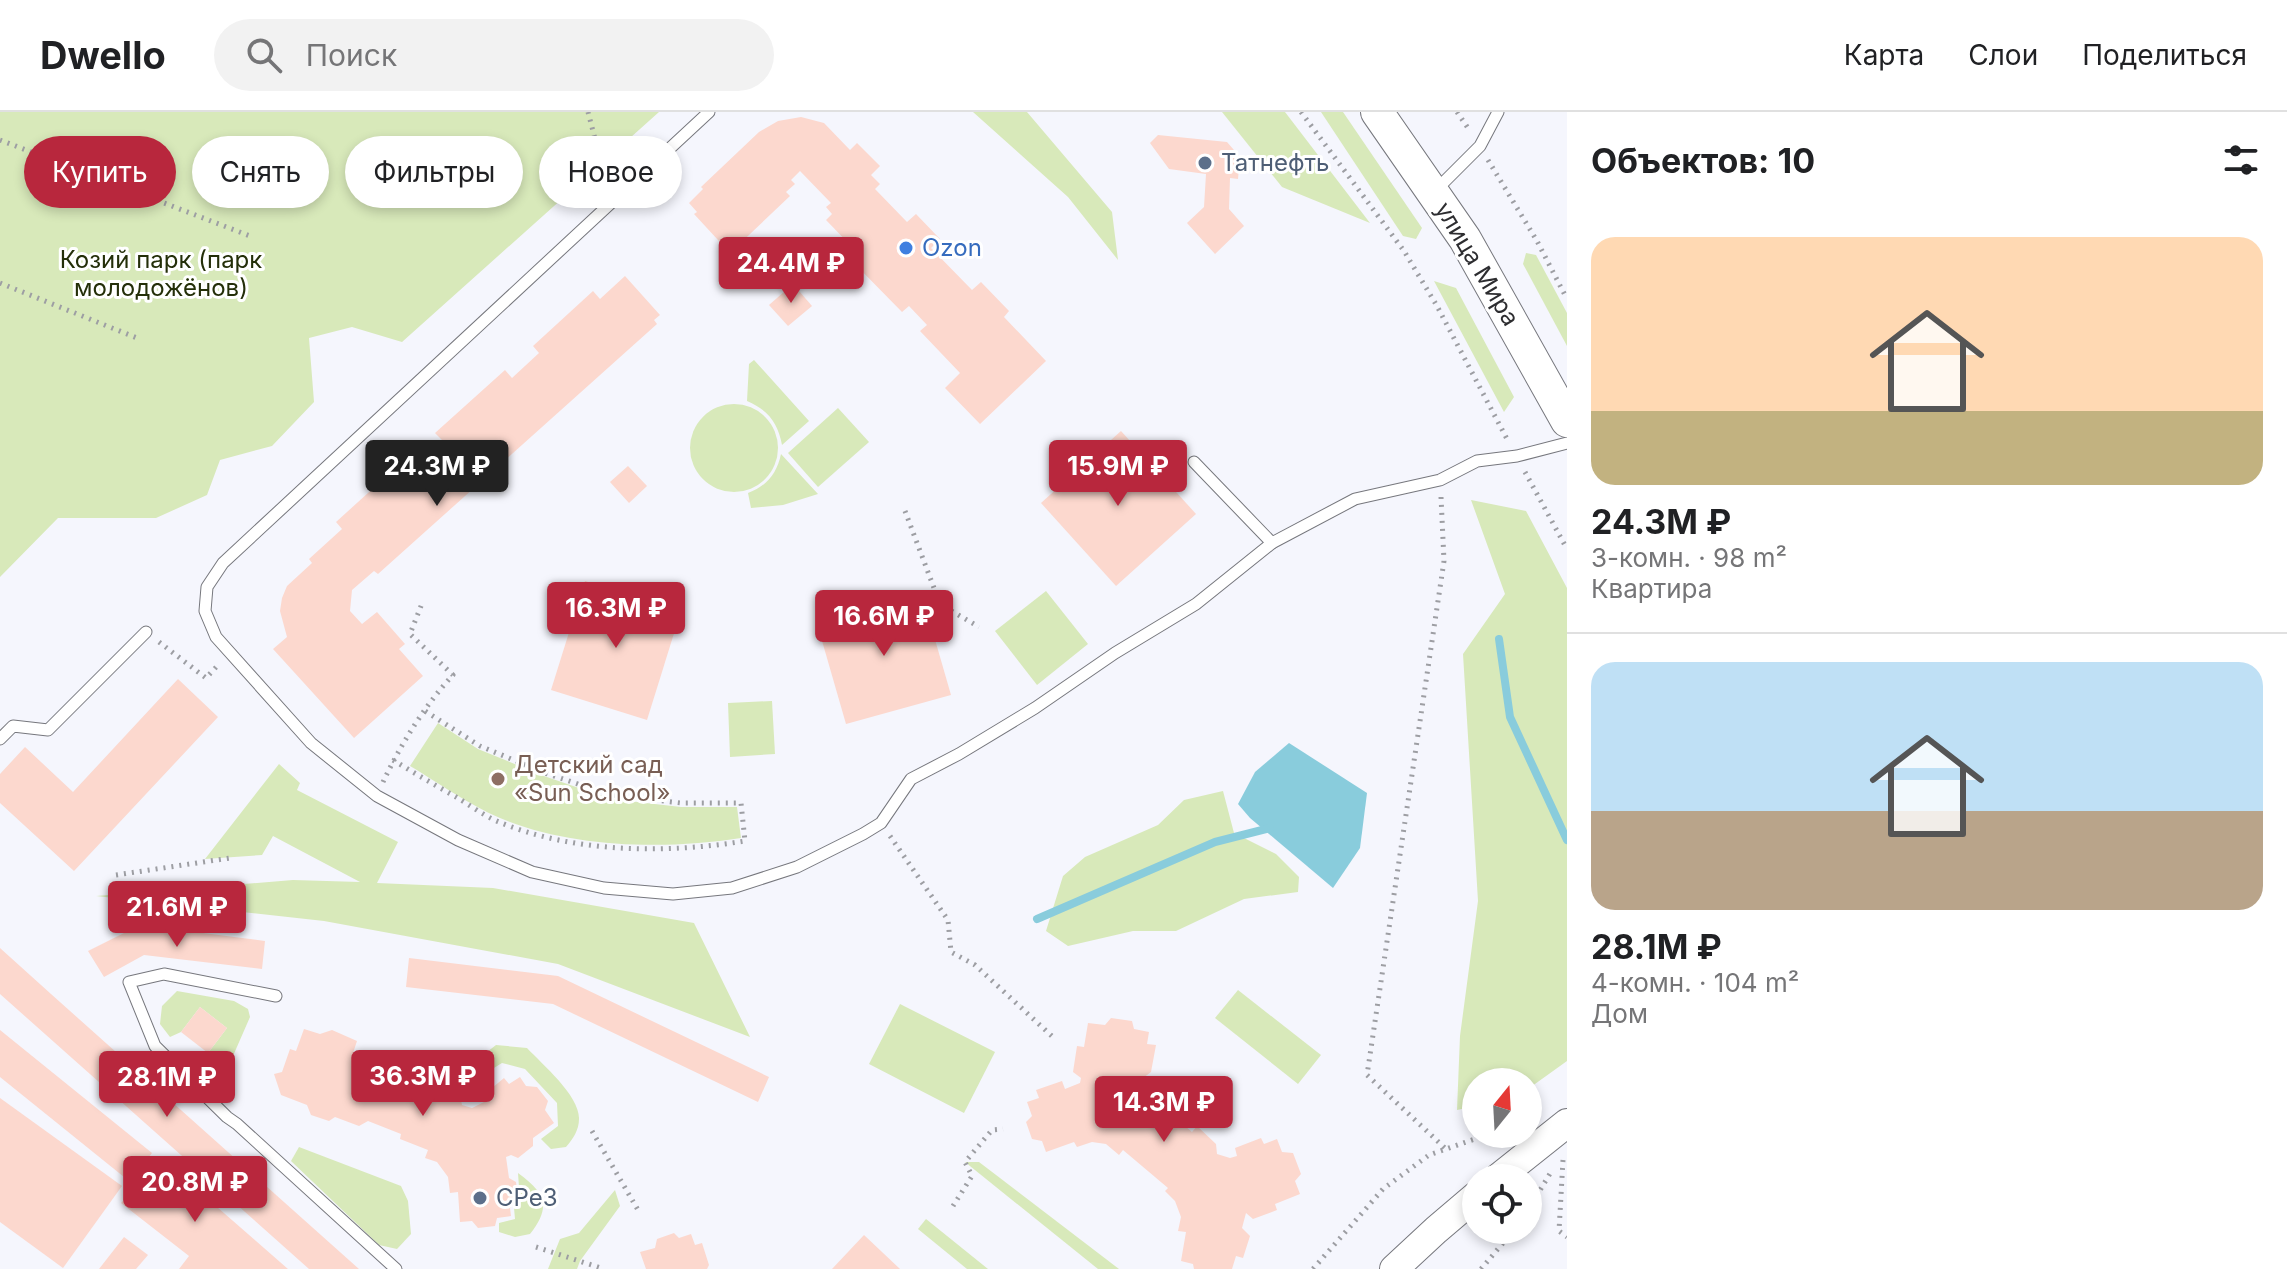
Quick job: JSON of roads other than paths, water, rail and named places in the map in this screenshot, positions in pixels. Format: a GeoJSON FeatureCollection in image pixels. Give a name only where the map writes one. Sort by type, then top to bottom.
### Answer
{"type":"FeatureCollection","features":[{"type":"Feature","properties":{"kind":"main road","name":"улица Мира"},"geometry":{"type":"LineString","coordinates":[[1377,112],[1465,239],[1567,421]]}},
{"type":"Feature","properties":{"kind":"street"},"geometry":{"type":"LineString","coordinates":[[1515,1164],[1558,1129]]}},
{"type":"Feature","properties":{"kind":"street"},"geometry":{"type":"LineString","coordinates":[[1394,1269],[1462,1208]]}},
{"type":"Feature","properties":{"kind":"lane"},"geometry":{"type":"LineString","coordinates":[[709,112],[223,563],[207,587],[205,611],[216,637],[311,743],[377,796],[458,840],[532,872],[604,888],[673,894],[732,888],[797,867],[881,823],[911,779],[1035,708],[1115,653],[1196,604],[1272,543],[1355,499],[1440,480],[1477,461],[1517,456],[1567,443]]}},
{"type":"Feature","properties":{"kind":"lane"},"geometry":{"type":"LineString","coordinates":[[1434,192],[1480,146],[1498,112]]}},
{"type":"Feature","properties":{"kind":"lane"},"geometry":{"type":"LineString","coordinates":[[1194,462],[1272,543]]}},
{"type":"Feature","properties":{"kind":"lane"},"geometry":{"type":"LineString","coordinates":[[0,739],[13,726],[48,730],[146,632]]}},
{"type":"Feature","properties":{"kind":"lane"},"geometry":{"type":"LineString","coordinates":[[276,996],[164,974],[129,982],[155,1046],[227,1117],[396,1269]]}},
{"type":"Feature","properties":{"kind":"water"},"geometry":{"type":"Polygon","coordinates":[[[1289,743],[1367,793],[1360,848],[1333,888],[1250,818],[1238,804],[1255,772],[1289,743]]]}},
{"type":"Feature","properties":{"kind":"waterway"},"geometry":{"type":"LineString","coordinates":[[1499,639],[1510,717],[1567,840]]}},
{"type":"Feature","properties":{"kind":"waterway"},"geometry":{"type":"LineString","coordinates":[[1037,919],[1215,842],[1270,828]]}},
{"type":"Feature","properties":{"kind":"place","name":"Татнефть"},"geometry":{"type":"Point","coordinates":[1205,163]}},
{"type":"Feature","properties":{"kind":"place","name":"Ozon"},"geometry":{"type":"Point","coordinates":[906,248]}},
{"type":"Feature","properties":{"kind":"place","name":"Детский сад «Sun School»"},"geometry":{"type":"Point","coordinates":[498,779]}},
{"type":"Feature","properties":{"kind":"place","name":"СРеЗ"},"geometry":{"type":"Point","coordinates":[480,1198]}},
{"type":"Feature","properties":{"kind":"park label","name":"Козий парк (парк молодожёнов)"},"geometry":{"type":"Point","coordinates":[161,274]}}]}
